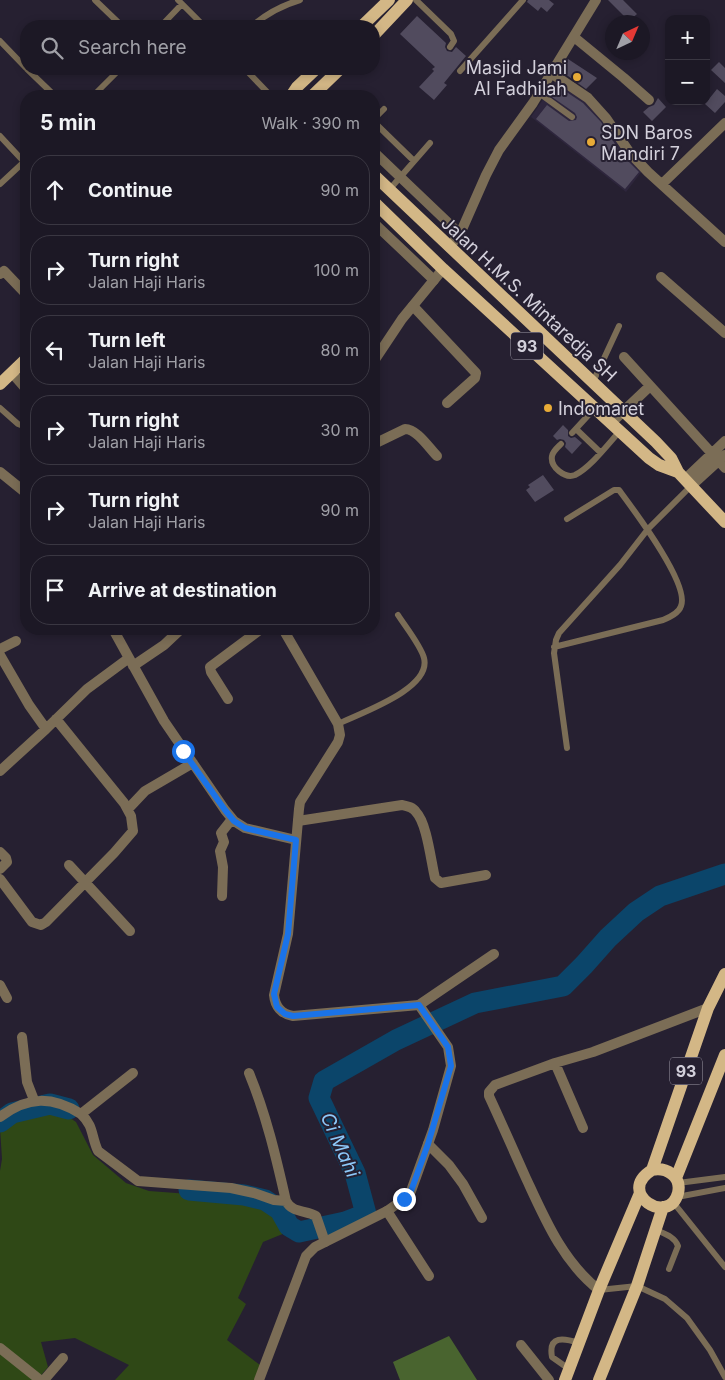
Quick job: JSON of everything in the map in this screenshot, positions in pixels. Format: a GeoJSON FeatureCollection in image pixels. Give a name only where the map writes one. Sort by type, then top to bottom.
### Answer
{"type":"FeatureCollection","features":[{"type":"Feature","properties":{"kind":"main road"},"geometry":{"type":"LineString","coordinates":[[369,20],[389,0]]}},
{"type":"Feature","properties":{"kind":"main road"},"geometry":{"type":"LineString","coordinates":[[380,29],[407,0]]}},
{"type":"Feature","properties":{"kind":"main road"},"geometry":{"type":"LineString","coordinates":[[295,90],[310,75]]}},
{"type":"Feature","properties":{"kind":"main road"},"geometry":{"type":"LineString","coordinates":[[318,90],[334,75]]}},
{"type":"Feature","properties":{"kind":"main road","name":"Jalan H.M.S. Mintaredja SH"},"geometry":{"type":"LineString","coordinates":[[380,181],[665,451],[684,479],[725,522]]}},
{"type":"Feature","properties":{"kind":"main road","name":"Jalan H.M.S. Mintaredja SH"},"geometry":{"type":"LineString","coordinates":[[380,208],[616,427],[659,465],[684,479]]}},
{"type":"Feature","properties":{"kind":"main road"},"geometry":{"type":"LineString","coordinates":[[0,384],[20,365]]}},
{"type":"Feature","properties":{"kind":"main road","name":"93"},"geometry":{"type":"LineString","coordinates":[[567,1375],[599,1290],[640,1193],[642,1179],[652,1170],[708,1008],[720,989],[725,974]]}},
{"type":"Feature","properties":{"kind":"main road","name":"93"},"geometry":{"type":"LineString","coordinates":[[599,1380],[637,1286],[656,1230],[671,1202],[677,1181],[725,1055]]}},
{"type":"Feature","properties":{"kind":"main road"},"geometry":{"type":"LineString","coordinates":[[652,1170],[665,1170],[671,1173],[677,1181]]}},
{"type":"Feature","properties":{"kind":"main road"},"geometry":{"type":"LineString","coordinates":[[640,1193],[642,1198],[652,1206],[671,1202]]}},
{"type":"Feature","properties":{"kind":"street"},"geometry":{"type":"LineString","coordinates":[[449,247],[460,234],[486,174],[499,150],[539,93],[596,0]]}},
{"type":"Feature","properties":{"kind":"street"},"geometry":{"type":"LineString","coordinates":[[574,37],[649,100]]}},
{"type":"Feature","properties":{"kind":"street"},"geometry":{"type":"LineString","coordinates":[[551,73],[588,98],[606,118],[630,153],[648,172],[725,242]]}},
{"type":"Feature","properties":{"kind":"street"},"geometry":{"type":"LineString","coordinates":[[662,184],[725,123]]}},
{"type":"Feature","properties":{"kind":"street"},"geometry":{"type":"LineString","coordinates":[[380,158],[460,234]]}},
{"type":"Feature","properties":{"kind":"street"},"geometry":{"type":"LineString","coordinates":[[380,228],[434,280]]}},
{"type":"Feature","properties":{"kind":"street"},"geometry":{"type":"LineString","coordinates":[[380,353],[443,268]]}},
{"type":"Feature","properties":{"kind":"street"},"geometry":{"type":"LineString","coordinates":[[1,271],[20,288]]}},
{"type":"Feature","properties":{"kind":"street"},"geometry":{"type":"LineString","coordinates":[[661,277],[725,333]]}},
{"type":"Feature","properties":{"kind":"street"},"geometry":{"type":"LineString","coordinates":[[413,306],[476,372],[475,378],[447,403]]}},
{"type":"Feature","properties":{"kind":"street"},"geometry":{"type":"LineString","coordinates":[[624,357],[720,460]]}},
{"type":"Feature","properties":{"kind":"street"},"geometry":{"type":"LineString","coordinates":[[12,373],[20,383]]}},
{"type":"Feature","properties":{"kind":"street"},"geometry":{"type":"LineString","coordinates":[[616,427],[624,411],[650,386]]}},
{"type":"Feature","properties":{"kind":"street"},"geometry":{"type":"LineString","coordinates":[[380,441],[410,429],[437,456]]}},
{"type":"Feature","properties":{"kind":"street"},"geometry":{"type":"LineString","coordinates":[[684,479],[720,460],[725,440]]}},
{"type":"Feature","properties":{"kind":"street"},"geometry":{"type":"LineString","coordinates":[[0,472],[20,488]]}},
{"type":"Feature","properties":{"kind":"street"},"geometry":{"type":"LineString","coordinates":[[116,635],[164,721],[232,819],[245,828],[296,840]]}},
{"type":"Feature","properties":{"kind":"street"},"geometry":{"type":"LineString","coordinates":[[0,771],[86,690],[164,644],[174,635]]}},
{"type":"Feature","properties":{"kind":"street"},"geometry":{"type":"LineString","coordinates":[[228,699],[210,668],[253,635]]}},
{"type":"Feature","properties":{"kind":"street"},"geometry":{"type":"LineString","coordinates":[[286,635],[338,724],[340,735],[338,742],[300,802],[288,934],[274,994],[277,1007],[285,1014],[293,1016],[422,1009],[494,954]]}},
{"type":"Feature","properties":{"kind":"street"},"geometry":{"type":"LineString","coordinates":[[0,649],[16,641]]}},
{"type":"Feature","properties":{"kind":"street"},"geometry":{"type":"LineString","coordinates":[[0,655],[29,704],[46,728]]}},
{"type":"Feature","properties":{"kind":"street"},"geometry":{"type":"LineString","coordinates":[[0,879],[32,922],[37,924],[46,922],[133,831],[133,821],[128,809],[56,719]]}},
{"type":"Feature","properties":{"kind":"street"},"geometry":{"type":"LineString","coordinates":[[128,809],[145,792],[193,763]]}},
{"type":"Feature","properties":{"kind":"street"},"geometry":{"type":"LineString","coordinates":[[298,821],[402,805],[407,806],[415,810],[422,820],[434,878],[437,881],[441,883],[486,875]]}},
{"type":"Feature","properties":{"kind":"street"},"geometry":{"type":"LineString","coordinates":[[222,896],[223,867],[220,851],[224,842],[221,833],[232,819]]}},
{"type":"Feature","properties":{"kind":"street"},"geometry":{"type":"LineString","coordinates":[[0,852],[7,862],[0,869]]}},
{"type":"Feature","properties":{"kind":"street"},"geometry":{"type":"LineString","coordinates":[[69,865],[130,931]]}},
{"type":"Feature","properties":{"kind":"street"},"geometry":{"type":"LineString","coordinates":[[0,985],[7,998]]}},
{"type":"Feature","properties":{"kind":"street"},"geometry":{"type":"LineString","coordinates":[[599,1290],[584,1278],[560,1246],[543,1214],[489,1096],[490,1088],[554,1063],[593,1052],[708,1008]]}},
{"type":"Feature","properties":{"kind":"street"},"geometry":{"type":"LineString","coordinates":[[259,1380],[306,1256],[324,1238],[387,1211],[404,1199],[411,1191],[428,1144],[451,1066],[448,1047],[422,1009]]}},
{"type":"Feature","properties":{"kind":"street"},"geometry":{"type":"LineString","coordinates":[[22,1037],[27,1082],[34,1100]]}},
{"type":"Feature","properties":{"kind":"street"},"geometry":{"type":"LineString","coordinates":[[554,1063],[583,1128]]}},
{"type":"Feature","properties":{"kind":"street"},"geometry":{"type":"LineString","coordinates":[[81,1114],[133,1073]]}},
{"type":"Feature","properties":{"kind":"street"},"geometry":{"type":"LineString","coordinates":[[249,1073],[259,1098],[288,1206],[313,1214],[319,1220],[324,1238]]}},
{"type":"Feature","properties":{"kind":"street"},"geometry":{"type":"LineString","coordinates":[[0,1117],[34,1100],[53,1101],[81,1114],[89,1121],[98,1151],[138,1181],[231,1188],[274,1200],[286,1201]]}},
{"type":"Feature","properties":{"kind":"street"},"geometry":{"type":"LineString","coordinates":[[428,1144],[450,1165],[482,1218]]}},
{"type":"Feature","properties":{"kind":"street"},"geometry":{"type":"LineString","coordinates":[[387,1211],[429,1276]]}},
{"type":"Feature","properties":{"kind":"street"},"geometry":{"type":"LineString","coordinates":[[521,1345],[549,1380]]}},
{"type":"Feature","properties":{"kind":"street"},"geometry":{"type":"LineString","coordinates":[[0,1348],[42,1380],[63,1358]]}},
{"type":"Feature","properties":{"kind":"lane"},"geometry":{"type":"LineString","coordinates":[[95,0],[116,20]]}},
{"type":"Feature","properties":{"kind":"lane"},"geometry":{"type":"LineString","coordinates":[[260,20],[286,4],[300,0]]}},
{"type":"Feature","properties":{"kind":"lane"},"geometry":{"type":"LineString","coordinates":[[416,0],[451,34],[454,41],[450,47]]}},
{"type":"Feature","properties":{"kind":"lane"},"geometry":{"type":"LineString","coordinates":[[460,71],[523,0]]}},
{"type":"Feature","properties":{"kind":"lane"},"geometry":{"type":"LineString","coordinates":[[165,20],[180,2],[198,20]]}},
{"type":"Feature","properties":{"kind":"lane"},"geometry":{"type":"LineString","coordinates":[[0,41],[20,61]]}},
{"type":"Feature","properties":{"kind":"lane"},"geometry":{"type":"LineString","coordinates":[[34,75],[49,90]]}},
{"type":"Feature","properties":{"kind":"lane"},"geometry":{"type":"LineString","coordinates":[[99,90],[114,75]]}},
{"type":"Feature","properties":{"kind":"lane"},"geometry":{"type":"LineString","coordinates":[[251,75],[265,90]]}},
{"type":"Feature","properties":{"kind":"lane"},"geometry":{"type":"LineString","coordinates":[[539,93],[572,117]]}},
{"type":"Feature","properties":{"kind":"lane"},"geometry":{"type":"LineString","coordinates":[[380,113],[384,109]]}},
{"type":"Feature","properties":{"kind":"lane"},"geometry":{"type":"LineString","coordinates":[[380,126],[414,161]]}},
{"type":"Feature","properties":{"kind":"lane"},"geometry":{"type":"LineString","coordinates":[[0,136],[20,156]]}},
{"type":"Feature","properties":{"kind":"lane"},"geometry":{"type":"LineString","coordinates":[[390,190],[430,143]]}},
{"type":"Feature","properties":{"kind":"lane"},"geometry":{"type":"LineString","coordinates":[[0,184],[20,167]]}},
{"type":"Feature","properties":{"kind":"lane"},"geometry":{"type":"LineString","coordinates":[[592,382],[619,326]]}},
{"type":"Feature","properties":{"kind":"lane"},"geometry":{"type":"LineString","coordinates":[[0,408],[20,424]]}},
{"type":"Feature","properties":{"kind":"lane"},"geometry":{"type":"LineString","coordinates":[[596,408],[574,431],[600,452]]}},
{"type":"Feature","properties":{"kind":"lane"},"geometry":{"type":"LineString","coordinates":[[561,444],[551,457],[555,466],[566,476],[576,474],[600,452],[616,427]]}},
{"type":"Feature","properties":{"kind":"lane"},"geometry":{"type":"LineString","coordinates":[[567,748],[554,647],[559,633],[620,565],[648,530],[684,479]]}},
{"type":"Feature","properties":{"kind":"lane"},"geometry":{"type":"LineString","coordinates":[[554,647],[663,620],[675,614],[681,606],[682,597],[678,582],[648,530],[619,490],[617,489],[568,519]]}},
{"type":"Feature","properties":{"kind":"lane"},"geometry":{"type":"LineString","coordinates":[[338,724],[400,694],[416,683],[423,672],[424,658],[398,615]]}},
{"type":"Feature","properties":{"kind":"lane"},"geometry":{"type":"LineString","coordinates":[[677,1181],[725,1177]]}},
{"type":"Feature","properties":{"kind":"lane"},"geometry":{"type":"LineString","coordinates":[[725,1188],[671,1202],[725,1267]]}},
{"type":"Feature","properties":{"kind":"lane"},"geometry":{"type":"LineString","coordinates":[[656,1230],[672,1238],[678,1246],[669,1269]]}},
{"type":"Feature","properties":{"kind":"lane"},"geometry":{"type":"LineString","coordinates":[[599,1290],[637,1286],[665,1298],[687,1318],[710,1350],[725,1377]]}},
{"type":"Feature","properties":{"kind":"lane"},"geometry":{"type":"LineString","coordinates":[[567,1375],[552,1357],[551,1349],[553,1343],[558,1339],[566,1339],[578,1343]]}},
{"type":"Feature","properties":{"kind":"shaded area","name":"SDN Baros Mandiri 7"},"geometry":{"type":"Polygon","coordinates":[[[557,79],[587,99],[642,171],[626,192],[531,117],[557,79]]]}},
{"type":"Feature","properties":{"kind":"green space"},"geometry":{"type":"Polygon","coordinates":[[[42,1109],[60,1111],[76,1122],[93,1155],[126,1183],[149,1191],[243,1198],[272,1210],[281,1218],[285,1233],[263,1242],[238,1298],[246,1304],[227,1340],[260,1365],[255,1380],[115,1380],[129,1365],[75,1338],[41,1342],[48,1367],[37,1380],[0,1380],[0,1171],[2,1159],[0,1128],[13,1118],[42,1109]]]}},
{"type":"Feature","properties":{"kind":"green space"},"geometry":{"type":"Polygon","coordinates":[[[449,1336],[477,1380],[400,1380],[393,1362],[449,1336]]]}},
{"type":"Feature","properties":{"kind":"building"},"geometry":{"type":"Polygon","coordinates":[[[528,0],[549,0],[554,4],[547,12],[541,7],[538,11],[527,2],[528,0]]]}},
{"type":"Feature","properties":{"kind":"building"},"geometry":{"type":"Polygon","coordinates":[[[608,0],[623,0],[637,14],[623,15],[608,0]]]}},
{"type":"Feature","properties":{"kind":"building"},"geometry":{"type":"Polygon","coordinates":[[[417,16],[446,43],[447,51],[452,52],[456,47],[466,56],[444,83],[447,85],[434,100],[419,87],[434,71],[432,69],[435,67],[400,34],[417,16]]]}},
{"type":"Feature","properties":{"kind":"building","name":"Masjid Jami Al Fadhilah"},"geometry":{"type":"Polygon","coordinates":[[[568,59],[597,78],[586,89],[561,71],[568,59]]]}},
{"type":"Feature","properties":{"kind":"building"},"geometry":{"type":"Polygon","coordinates":[[[719,62],[725,68],[725,83],[711,70],[719,62]]]}},
{"type":"Feature","properties":{"kind":"building","name":"SDN Baros Mandiri 7"},"geometry":{"type":"Polygon","coordinates":[[[559,87],[583,103],[601,122],[622,155],[639,172],[625,189],[536,119],[547,105],[569,121],[576,120],[575,113],[552,97],[559,87]]]}},
{"type":"Feature","properties":{"kind":"building"},"geometry":{"type":"Polygon","coordinates":[[[717,89],[725,96],[725,102],[715,113],[706,105],[710,105],[710,98],[717,89]]]}},
{"type":"Feature","properties":{"kind":"building"},"geometry":{"type":"Polygon","coordinates":[[[658,98],[666,107],[652,121],[643,112],[654,105],[658,98]]]}},
{"type":"Feature","properties":{"kind":"building"},"geometry":{"type":"Polygon","coordinates":[[[563,425],[568,430],[568,436],[571,438],[575,437],[582,443],[572,454],[565,447],[566,443],[564,440],[557,440],[553,436],[563,425]]]}},
{"type":"Feature","properties":{"kind":"building"},"geometry":{"type":"Polygon","coordinates":[[[543,475],[554,490],[535,502],[526,490],[530,487],[528,485],[543,475]]]}},
{"type":"Feature","properties":{"kind":"waterway","name":"Ci Mahi"},"geometry":{"type":"LineString","coordinates":[[189,1190],[244,1195],[265,1200],[280,1210],[289,1226],[299,1232],[345,1222],[366,1214],[355,1173],[319,1098],[324,1081],[396,1040],[475,1003],[563,986],[608,938],[636,912],[660,896],[725,874]]}},
{"type":"Feature","properties":{"kind":"waterway","name":"Ci Mahi"},"geometry":{"type":"LineString","coordinates":[[0,1122],[12,1113],[50,1104],[69,1109]]}},
{"type":"Feature","properties":{"kind":"place","name":"Masjid Jami Al Fadhilah"},"geometry":{"type":"Point","coordinates":[577,77]}},
{"type":"Feature","properties":{"kind":"place","name":"SDN Baros Mandiri 7"},"geometry":{"type":"Point","coordinates":[591,142]}},
{"type":"Feature","properties":{"kind":"place","name":"Indomaret"},"geometry":{"type":"Point","coordinates":[548,408]}},
{"type":"Feature","properties":{"kind":"route"},"geometry":{"type":"LineString","coordinates":[[183,751],[234,821],[245,828],[296,840],[288,934],[274,994],[274,1001],[277,1007],[285,1014],[293,1016],[419,1005],[448,1047],[451,1066],[433,1130],[411,1191],[404,1199]]}}]}
